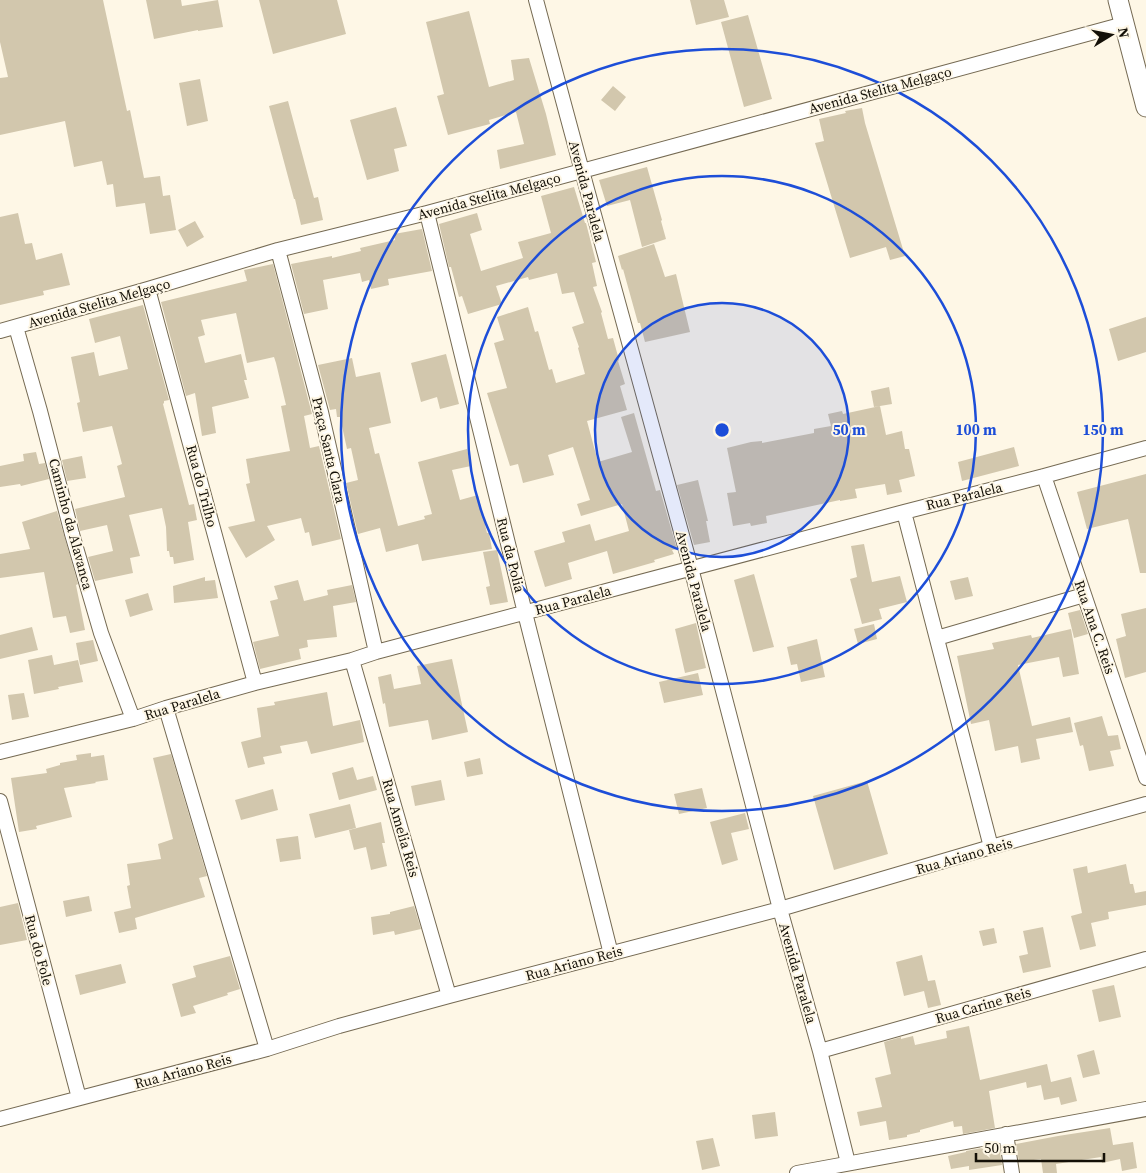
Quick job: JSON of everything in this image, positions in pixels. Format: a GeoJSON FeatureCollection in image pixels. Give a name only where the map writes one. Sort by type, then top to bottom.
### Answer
{"type":"FeatureCollection","features":[{"type":"Feature","properties":{"kind":"street","name":"Avenida Paralela"},"geometry":{"type":"LineString","coordinates":[[536,0],[691,568],[780,909],[820,1051],[848,1163]]}},
{"type":"Feature","properties":{"kind":"street"},"geometry":{"type":"LineString","coordinates":[[1118,0],[1146,107]]}},
{"type":"Feature","properties":{"kind":"street","name":"Avenida Stelita Melgaço"},"geometry":{"type":"LineString","coordinates":[[0,331],[278,250],[427,213],[1124,24]]}},
{"type":"Feature","properties":{"kind":"street","name":"Rua da Polia"},"geometry":{"type":"LineString","coordinates":[[427,213],[611,954]]}},
{"type":"Feature","properties":{"kind":"street","name":"Praça Santa Clara"},"geometry":{"type":"LineString","coordinates":[[278,250],[321,412],[376,652]]}},
{"type":"Feature","properties":{"kind":"street","name":"Rua do Trilho"},"geometry":{"type":"LineString","coordinates":[[148,289],[255,683]]}},
{"type":"Feature","properties":{"kind":"street","name":"Caminho da Alavanca"},"geometry":{"type":"LineString","coordinates":[[16,327],[72,534],[102,633],[133,719]]}},
{"type":"Feature","properties":{"kind":"street","name":"Rua Paralela"},"geometry":{"type":"LineString","coordinates":[[0,752],[133,719],[255,683],[352,660],[525,612],[1146,448]]}},
{"type":"Feature","properties":{"kind":"street","name":"Rua Ana C. Reis"},"geometry":{"type":"LineString","coordinates":[[1044,476],[1146,778]]}},
{"type":"Feature","properties":{"kind":"street"},"geometry":{"type":"LineString","coordinates":[[904,512],[991,847]]}},
{"type":"Feature","properties":{"kind":"street"},"geometry":{"type":"LineString","coordinates":[[937,638],[1084,596]]}},
{"type":"Feature","properties":{"kind":"street","name":"Rua Amelia Reis"},"geometry":{"type":"LineString","coordinates":[[352,660],[449,996]]}},
{"type":"Feature","properties":{"kind":"street"},"geometry":{"type":"LineString","coordinates":[[166,708],[267,1049]]}},
{"type":"Feature","properties":{"kind":"street","name":"Rua do Fole"},"geometry":{"type":"LineString","coordinates":[[0,801],[79,1098]]}},
{"type":"Feature","properties":{"kind":"street","name":"Rua Ariano Reis"},"geometry":{"type":"LineString","coordinates":[[0,1119],[267,1049],[339,1026],[449,996],[780,909],[1146,804]]}},
{"type":"Feature","properties":{"kind":"street","name":"Rua Carine Reis"},"geometry":{"type":"LineString","coordinates":[[820,1051],[1146,959]]}},
{"type":"Feature","properties":{"kind":"street"},"geometry":{"type":"LineString","coordinates":[[797,1173],[1146,1109]]}},
{"type":"Feature","properties":{"kind":"street"},"geometry":{"type":"LineString","coordinates":[[1006,1134],[1012,1173]]}},
{"type":"Feature","properties":{"kind":"building"},"geometry":{"type":"Polygon","coordinates":[[[0,0],[103,0],[127,111],[130,110],[144,178],[160,176],[163,196],[170,195],[176,230],[150,234],[145,203],[116,207],[113,184],[107,185],[102,161],[74,167],[65,121],[0,135],[0,78],[8,77],[0,42],[0,0]]]}},
{"type":"Feature","properties":{"kind":"building"},"geometry":{"type":"Polygon","coordinates":[[[146,0],[181,0],[182,6],[218,0],[223,27],[154,39],[146,0]]]}},
{"type":"Feature","properties":{"kind":"building"},"geometry":{"type":"Polygon","coordinates":[[[259,0],[337,0],[346,34],[273,54],[259,0]]]}},
{"type":"Feature","properties":{"kind":"building"},"geometry":{"type":"Polygon","coordinates":[[[690,0],[724,0],[729,17],[696,25],[690,0]]]}},
{"type":"Feature","properties":{"kind":"building"},"geometry":{"type":"Polygon","coordinates":[[[469,11],[489,87],[514,80],[511,60],[529,58],[556,155],[500,169],[497,150],[524,144],[516,112],[489,120],[490,124],[448,135],[437,96],[444,94],[426,22],[469,11]]]}},
{"type":"Feature","properties":{"kind":"building"},"geometry":{"type":"Polygon","coordinates":[[[748,15],[772,99],[744,107],[721,22],[748,15]]]}},
{"type":"Feature","properties":{"kind":"building"},"geometry":{"type":"Polygon","coordinates":[[[200,79],[208,121],[187,126],[179,83],[200,79]]]}},
{"type":"Feature","properties":{"kind":"building"},"geometry":{"type":"Polygon","coordinates":[[[613,86],[626,97],[615,111],[601,100],[613,86]]]}},
{"type":"Feature","properties":{"kind":"building"},"geometry":{"type":"Polygon","coordinates":[[[288,101],[314,198],[318,197],[323,220],[301,225],[269,106],[288,101]]]}},
{"type":"Feature","properties":{"kind":"building"},"geometry":{"type":"Polygon","coordinates":[[[396,107],[407,146],[394,149],[399,171],[367,180],[350,120],[396,107]]]}},
{"type":"Feature","properties":{"kind":"building"},"geometry":{"type":"Polygon","coordinates":[[[862,108],[905,256],[890,260],[886,247],[850,258],[815,143],[824,141],[819,119],[862,108]]]}},
{"type":"Feature","properties":{"kind":"building"},"geometry":{"type":"Polygon","coordinates":[[[647,167],[666,239],[642,247],[630,200],[607,206],[599,180],[647,167]]]}},
{"type":"Feature","properties":{"kind":"building"},"geometry":{"type":"Polygon","coordinates":[[[574,187],[596,262],[592,263],[597,286],[593,287],[602,312],[608,339],[613,338],[625,384],[620,386],[627,410],[587,421],[598,462],[632,452],[621,417],[634,413],[656,491],[660,490],[677,549],[672,550],[674,554],[654,560],[655,562],[613,574],[607,551],[568,563],[572,579],[545,587],[534,551],[565,542],[562,532],[590,524],[595,541],[629,531],[622,504],[581,516],[577,504],[590,500],[573,447],[548,455],[554,475],[523,483],[518,464],[510,466],[487,393],[507,388],[494,343],[504,340],[497,317],[528,307],[535,332],[538,331],[549,370],[552,369],[556,383],[585,374],[572,327],[584,323],[574,292],[562,294],[557,273],[529,280],[528,277],[496,286],[502,304],[468,314],[462,296],[459,297],[451,267],[449,267],[439,224],[477,213],[482,230],[470,234],[481,271],[523,258],[518,242],[551,233],[541,196],[574,187]]]}},
{"type":"Feature","properties":{"kind":"building"},"geometry":{"type":"Polygon","coordinates":[[[18,213],[25,244],[32,243],[36,260],[62,253],[70,285],[43,291],[44,295],[0,305],[0,217],[18,213]]]}},
{"type":"Feature","properties":{"kind":"building"},"geometry":{"type":"Polygon","coordinates":[[[195,221],[204,237],[187,247],[178,230],[195,221]]]}},
{"type":"Feature","properties":{"kind":"building"},"geometry":{"type":"Polygon","coordinates":[[[422,229],[432,271],[388,279],[389,285],[371,289],[369,280],[362,282],[360,273],[323,280],[328,309],[304,314],[291,264],[332,256],[332,258],[361,251],[360,248],[395,240],[394,234],[422,229]]]}},
{"type":"Feature","properties":{"kind":"building"},"geometry":{"type":"Polygon","coordinates":[[[654,244],[665,277],[676,274],[690,332],[645,342],[618,256],[654,244]]]}},
{"type":"Feature","properties":{"kind":"building"},"geometry":{"type":"Polygon","coordinates":[[[273,264],[312,414],[304,416],[310,448],[319,446],[341,539],[312,546],[309,532],[305,533],[301,518],[267,526],[275,540],[246,558],[228,527],[255,521],[246,484],[250,483],[246,459],[290,451],[281,406],[286,405],[276,363],[274,357],[247,363],[236,313],[201,320],[205,335],[198,337],[205,363],[241,354],[247,380],[244,380],[249,398],[212,407],[216,433],[202,436],[195,393],[186,396],[161,302],[247,281],[244,270],[273,264]]]}},
{"type":"Feature","properties":{"kind":"building"},"geometry":{"type":"Polygon","coordinates":[[[143,305],[169,400],[164,401],[163,404],[189,505],[194,504],[197,520],[188,522],[194,560],[174,564],[173,557],[170,557],[169,551],[167,551],[166,527],[162,508],[129,515],[140,556],[130,558],[133,573],[95,581],[88,557],[113,551],[107,525],[80,531],[75,509],[125,497],[117,466],[122,464],[112,426],[83,432],[77,403],[80,402],[71,357],[94,352],[99,376],[128,369],[120,336],[95,343],[89,319],[143,305]]]}},
{"type":"Feature","properties":{"kind":"building"},"geometry":{"type":"Polygon","coordinates":[[[1146,317],[1146,352],[1118,361],[1109,329],[1146,317]]]}},
{"type":"Feature","properties":{"kind":"building"},"geometry":{"type":"Polygon","coordinates":[[[446,354],[459,404],[440,409],[437,397],[421,402],[411,363],[446,354]]]}},
{"type":"Feature","properties":{"kind":"building"},"geometry":{"type":"Polygon","coordinates":[[[352,358],[356,377],[380,372],[391,423],[369,428],[375,454],[379,453],[398,526],[425,519],[424,516],[432,514],[418,462],[467,449],[471,466],[452,470],[460,500],[478,495],[492,549],[422,561],[418,544],[386,552],[380,528],[358,534],[346,483],[358,480],[351,448],[347,449],[340,417],[337,417],[336,409],[330,410],[318,365],[352,358]]]}},
{"type":"Feature","properties":{"kind":"building"},"geometry":{"type":"Polygon","coordinates":[[[889,387],[892,404],[874,407],[871,391],[889,387]]]}},
{"type":"Feature","properties":{"kind":"building"},"geometry":{"type":"Polygon","coordinates":[[[880,406],[886,435],[902,431],[905,449],[909,449],[915,476],[899,480],[902,492],[887,495],[885,484],[855,489],[857,498],[766,516],[767,523],[751,526],[750,523],[733,526],[727,493],[736,492],[727,448],[751,442],[762,441],[762,443],[814,433],[814,429],[831,426],[828,414],[842,411],[843,414],[880,406]]]}},
{"type":"Feature","properties":{"kind":"building"},"geometry":{"type":"Polygon","coordinates":[[[1014,447],[1019,466],[962,481],[958,462],[1014,447]]]}},
{"type":"Feature","properties":{"kind":"building"},"geometry":{"type":"Polygon","coordinates":[[[36,452],[39,464],[45,463],[49,479],[21,486],[20,484],[0,487],[0,466],[24,461],[23,454],[36,452]]]}},
{"type":"Feature","properties":{"kind":"building"},"geometry":{"type":"Polygon","coordinates":[[[82,456],[86,478],[67,481],[62,460],[82,456]]]}},
{"type":"Feature","properties":{"kind":"building"},"geometry":{"type":"Polygon","coordinates":[[[1146,474],[1146,573],[1140,573],[1128,519],[1087,529],[1077,492],[1146,474]]]}},
{"type":"Feature","properties":{"kind":"building"},"geometry":{"type":"Polygon","coordinates":[[[698,480],[708,521],[706,521],[710,542],[694,545],[677,485],[698,480]]]}},
{"type":"Feature","properties":{"kind":"building"},"geometry":{"type":"Polygon","coordinates":[[[57,511],[78,584],[76,585],[85,630],[70,633],[66,616],[53,618],[44,572],[0,578],[0,554],[30,549],[22,522],[57,511]]]}},
{"type":"Feature","properties":{"kind":"building"},"geometry":{"type":"Polygon","coordinates":[[[864,544],[872,582],[900,576],[907,602],[879,609],[882,619],[862,624],[850,579],[857,577],[851,546],[864,544]]]}},
{"type":"Feature","properties":{"kind":"building"},"geometry":{"type":"Polygon","coordinates":[[[497,550],[508,602],[490,605],[486,587],[490,586],[483,552],[497,550]]]}},
{"type":"Feature","properties":{"kind":"building"},"geometry":{"type":"Polygon","coordinates":[[[754,574],[774,647],[753,652],[734,580],[754,574]]]}},
{"type":"Feature","properties":{"kind":"building"},"geometry":{"type":"Polygon","coordinates":[[[205,577],[205,581],[215,580],[218,598],[174,603],[173,586],[205,577]]]}},
{"type":"Feature","properties":{"kind":"building"},"geometry":{"type":"Polygon","coordinates":[[[968,577],[973,596],[955,600],[950,581],[968,577]]]}},
{"type":"Feature","properties":{"kind":"building"},"geometry":{"type":"Polygon","coordinates":[[[298,580],[304,601],[328,595],[327,590],[352,585],[356,602],[333,606],[337,637],[307,640],[308,647],[299,649],[301,659],[260,669],[253,642],[279,636],[270,601],[278,599],[274,586],[298,580]]]}},
{"type":"Feature","properties":{"kind":"building"},"geometry":{"type":"Polygon","coordinates":[[[148,593],[153,610],[130,617],[125,600],[148,593]]]}},
{"type":"Feature","properties":{"kind":"building"},"geometry":{"type":"Polygon","coordinates":[[[1146,608],[1146,672],[1125,678],[1116,639],[1126,636],[1121,614],[1146,608]]]}},
{"type":"Feature","properties":{"kind":"building"},"geometry":{"type":"Polygon","coordinates":[[[1080,610],[1088,634],[1074,638],[1068,613],[1080,610]]]}},
{"type":"Feature","properties":{"kind":"building"},"geometry":{"type":"Polygon","coordinates":[[[696,623],[706,668],[685,673],[675,629],[696,623]]]}},
{"type":"Feature","properties":{"kind":"building"},"geometry":{"type":"Polygon","coordinates":[[[874,624],[877,639],[858,644],[854,629],[874,624]]]}},
{"type":"Feature","properties":{"kind":"building"},"geometry":{"type":"Polygon","coordinates":[[[32,627],[38,650],[0,659],[0,635],[32,627]]]}},
{"type":"Feature","properties":{"kind":"building"},"geometry":{"type":"Polygon","coordinates":[[[1071,629],[1079,674],[1063,677],[1059,657],[1018,665],[1032,726],[1070,717],[1073,732],[1036,739],[1040,759],[1021,763],[1018,746],[995,751],[989,720],[971,724],[957,656],[994,649],[992,643],[1031,635],[1032,638],[1071,629]]]}},
{"type":"Feature","properties":{"kind":"building"},"geometry":{"type":"Polygon","coordinates":[[[817,639],[825,677],[801,682],[797,664],[791,665],[787,647],[817,639]]]}},
{"type":"Feature","properties":{"kind":"building"},"geometry":{"type":"Polygon","coordinates":[[[93,640],[98,661],[80,665],[76,643],[93,640]]]}},
{"type":"Feature","properties":{"kind":"building"},"geometry":{"type":"Polygon","coordinates":[[[52,655],[54,665],[78,660],[83,682],[34,694],[28,660],[52,655]]]}},
{"type":"Feature","properties":{"kind":"building"},"geometry":{"type":"Polygon","coordinates":[[[452,659],[468,732],[432,740],[428,720],[389,727],[378,677],[391,674],[394,689],[421,684],[417,666],[452,659]]]}},
{"type":"Feature","properties":{"kind":"building"},"geometry":{"type":"Polygon","coordinates":[[[698,673],[703,695],[664,703],[659,682],[698,673]]]}},
{"type":"Feature","properties":{"kind":"building"},"geometry":{"type":"Polygon","coordinates":[[[327,692],[333,726],[360,720],[364,742],[311,754],[307,741],[280,746],[282,753],[263,757],[265,764],[248,768],[241,742],[261,737],[257,708],[275,705],[274,702],[327,692]]]}},
{"type":"Feature","properties":{"kind":"building"},"geometry":{"type":"Polygon","coordinates":[[[24,693],[29,717],[12,720],[8,695],[24,693]]]}},
{"type":"Feature","properties":{"kind":"building"},"geometry":{"type":"Polygon","coordinates":[[[1102,716],[1108,736],[1118,735],[1121,749],[1110,751],[1114,766],[1089,771],[1083,745],[1080,746],[1074,723],[1102,716]]]}},
{"type":"Feature","properties":{"kind":"building"},"geometry":{"type":"Polygon","coordinates":[[[91,753],[91,757],[104,755],[108,780],[64,788],[72,817],[36,826],[37,829],[19,832],[11,778],[47,773],[46,769],[60,765],[60,763],[77,760],[76,755],[91,753]]]}},
{"type":"Feature","properties":{"kind":"building"},"geometry":{"type":"Polygon","coordinates":[[[171,754],[207,876],[199,878],[205,897],[135,918],[137,929],[119,933],[114,912],[131,908],[127,886],[130,885],[127,864],[161,859],[158,844],[173,839],[153,758],[171,754]]]}},
{"type":"Feature","properties":{"kind":"building"},"geometry":{"type":"Polygon","coordinates":[[[480,758],[483,774],[467,777],[464,762],[480,758]]]}},
{"type":"Feature","properties":{"kind":"building"},"geometry":{"type":"Polygon","coordinates":[[[353,767],[357,780],[373,776],[377,790],[339,800],[332,773],[353,767]]]}},
{"type":"Feature","properties":{"kind":"building"},"geometry":{"type":"Polygon","coordinates":[[[441,780],[445,800],[415,806],[411,786],[441,780]]]}},
{"type":"Feature","properties":{"kind":"building"},"geometry":{"type":"Polygon","coordinates":[[[867,781],[888,854],[834,870],[813,796],[867,781]]]}},
{"type":"Feature","properties":{"kind":"building"},"geometry":{"type":"Polygon","coordinates":[[[702,788],[707,808],[679,814],[674,794],[702,788]]]}},
{"type":"Feature","properties":{"kind":"building"},"geometry":{"type":"Polygon","coordinates":[[[273,789],[278,810],[241,820],[235,800],[273,789]]]}},
{"type":"Feature","properties":{"kind":"building"},"geometry":{"type":"Polygon","coordinates":[[[350,804],[356,828],[315,838],[309,814],[350,804]]]}},
{"type":"Feature","properties":{"kind":"building"},"geometry":{"type":"Polygon","coordinates":[[[745,813],[749,829],[731,833],[738,860],[722,865],[710,822],[745,813]]]}},
{"type":"Feature","properties":{"kind":"building"},"geometry":{"type":"Polygon","coordinates":[[[381,822],[385,843],[382,843],[387,866],[371,870],[366,847],[354,850],[349,830],[381,822]]]}},
{"type":"Feature","properties":{"kind":"building"},"geometry":{"type":"Polygon","coordinates":[[[298,836],[301,859],[280,862],[276,839],[298,836]]]}},
{"type":"Feature","properties":{"kind":"building"},"geometry":{"type":"Polygon","coordinates":[[[1126,864],[1130,884],[1133,884],[1135,893],[1146,891],[1146,905],[1108,912],[1109,919],[1091,923],[1096,946],[1080,950],[1071,916],[1082,913],[1073,869],[1087,866],[1088,873],[1126,864]]]}},
{"type":"Feature","properties":{"kind":"building"},"geometry":{"type":"Polygon","coordinates":[[[89,896],[92,911],[66,917],[63,901],[89,896]]]}},
{"type":"Feature","properties":{"kind":"building"},"geometry":{"type":"Polygon","coordinates":[[[18,903],[27,940],[0,945],[0,907],[18,903]]]}},
{"type":"Feature","properties":{"kind":"building"},"geometry":{"type":"Polygon","coordinates":[[[414,906],[421,929],[395,935],[394,931],[373,935],[371,917],[390,914],[390,912],[414,906]]]}},
{"type":"Feature","properties":{"kind":"building"},"geometry":{"type":"Polygon","coordinates":[[[1043,927],[1051,967],[1023,973],[1019,956],[1028,954],[1023,931],[1043,927]]]}},
{"type":"Feature","properties":{"kind":"building"},"geometry":{"type":"Polygon","coordinates":[[[994,928],[997,943],[983,946],[979,931],[994,928]]]}},
{"type":"Feature","properties":{"kind":"building"},"geometry":{"type":"Polygon","coordinates":[[[922,955],[928,981],[935,980],[941,1005],[928,1008],[924,991],[904,996],[896,962],[922,955]]]}},
{"type":"Feature","properties":{"kind":"building"},"geometry":{"type":"Polygon","coordinates":[[[230,956],[240,989],[227,993],[228,995],[193,1006],[196,1013],[181,1017],[172,984],[196,977],[193,966],[230,956]]]}},
{"type":"Feature","properties":{"kind":"building"},"geometry":{"type":"Polygon","coordinates":[[[121,964],[126,983],[80,995],[75,975],[121,964]]]}},
{"type":"Feature","properties":{"kind":"building"},"geometry":{"type":"Polygon","coordinates":[[[1114,985],[1121,1017],[1099,1022],[1092,990],[1114,985]]]}},
{"type":"Feature","properties":{"kind":"building"},"geometry":{"type":"Polygon","coordinates":[[[969,1026],[980,1080],[1047,1064],[1051,1082],[1071,1077],[1077,1101],[1061,1105],[1059,1097],[1044,1100],[1041,1085],[1027,1088],[1026,1082],[989,1091],[995,1128],[963,1134],[962,1126],[954,1127],[953,1121],[920,1130],[920,1132],[907,1135],[907,1137],[889,1140],[886,1121],[860,1126],[857,1112],[882,1107],[875,1078],[891,1074],[884,1042],[913,1036],[915,1045],[947,1038],[946,1031],[969,1026]]]}},
{"type":"Feature","properties":{"kind":"building"},"geometry":{"type":"Polygon","coordinates":[[[1094,1050],[1100,1074],[1083,1078],[1077,1055],[1094,1050]]]}},
{"type":"Feature","properties":{"kind":"building"},"geometry":{"type":"Polygon","coordinates":[[[775,1112],[778,1136],[755,1139],[752,1115],[775,1112]]]}},
{"type":"Feature","properties":{"kind":"building"},"geometry":{"type":"Polygon","coordinates":[[[1110,1128],[1113,1145],[1133,1142],[1137,1168],[1122,1171],[1120,1159],[1102,1163],[1101,1157],[1056,1164],[1057,1173],[1043,1173],[1041,1159],[1019,1162],[1016,1144],[1110,1128]]]}},
{"type":"Feature","properties":{"kind":"building"},"geometry":{"type":"Polygon","coordinates":[[[713,1138],[720,1166],[702,1170],[696,1141],[713,1138]]]}},
{"type":"Feature","properties":{"kind":"building"},"geometry":{"type":"Polygon","coordinates":[[[998,1145],[1002,1165],[969,1170],[969,1166],[951,1169],[948,1156],[998,1145]]]}}]}
